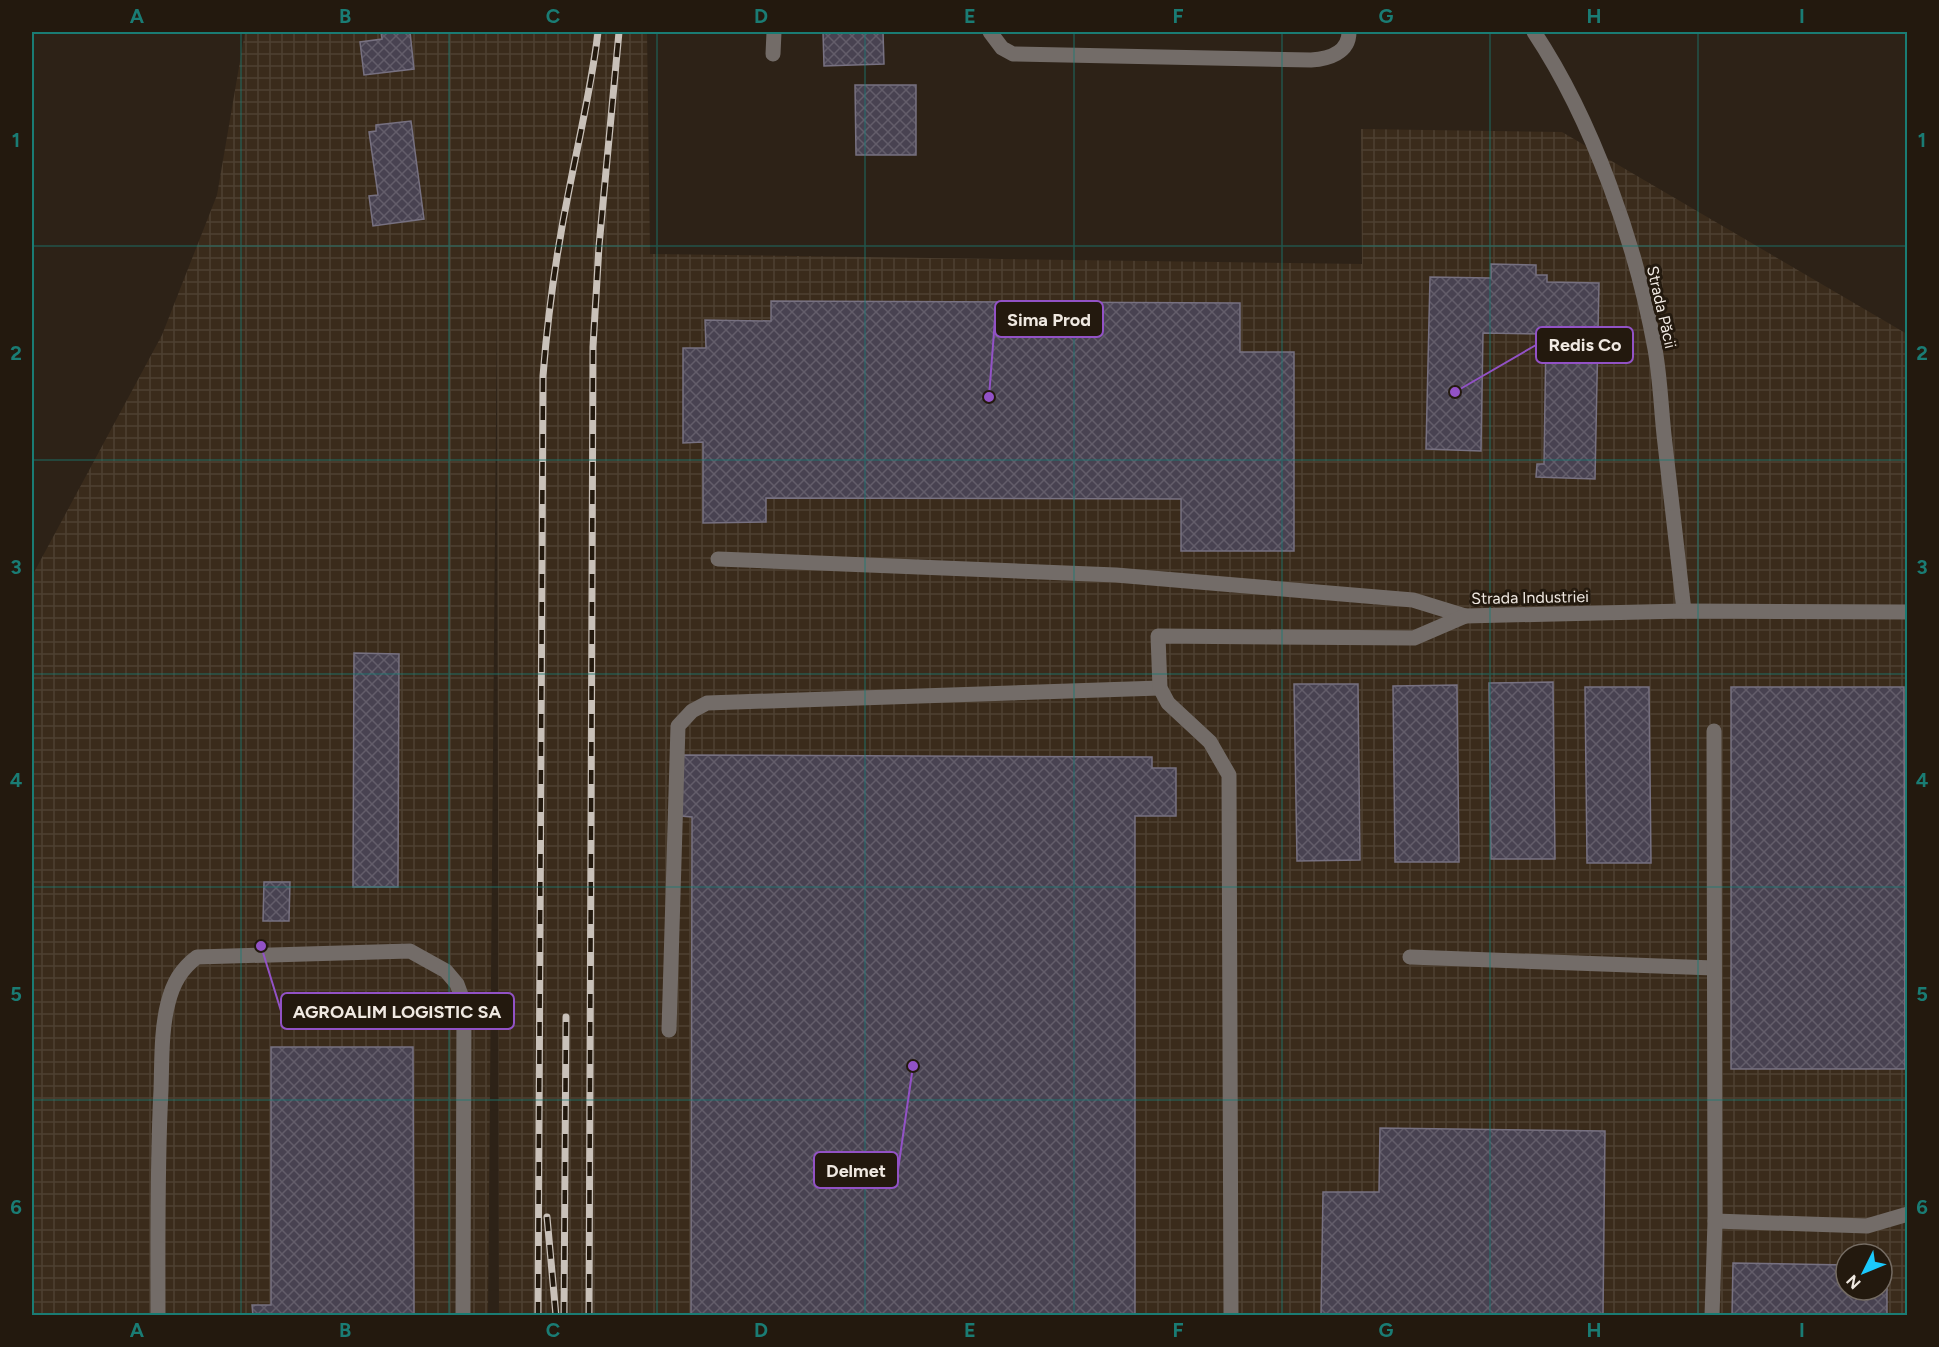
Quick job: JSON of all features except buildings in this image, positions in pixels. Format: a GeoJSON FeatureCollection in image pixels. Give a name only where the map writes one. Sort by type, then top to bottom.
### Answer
{"type":"FeatureCollection","features":[{"type":"Feature","properties":{"kind":"street"},"geometry":{"type":"LineString","coordinates":[[773,54],[774,32]]}},
{"type":"Feature","properties":{"kind":"street"},"geometry":{"type":"LineString","coordinates":[[990,32],[1002,48],[1013,54],[1311,60],[1327,59],[1340,51],[1349,38],[1349,32]]}},
{"type":"Feature","properties":{"kind":"street","name":"Strada Păcii"},"geometry":{"type":"LineString","coordinates":[[1534,32],[1553,61],[1585,126],[1612,190],[1635,266],[1655,348],[1684,611]]}},
{"type":"Feature","properties":{"kind":"street"},"geometry":{"type":"LineString","coordinates":[[718,559],[1116,575],[1413,600],[1464,616]]}},
{"type":"Feature","properties":{"kind":"street","name":"Strada Industriei"},"geometry":{"type":"LineString","coordinates":[[1160,688],[1158,636],[1414,638],[1464,616],[1684,611],[1908,612]]}},
{"type":"Feature","properties":{"kind":"street"},"geometry":{"type":"LineString","coordinates":[[669,1030],[678,726],[692,711],[707,703],[1160,688],[1168,703],[1210,742],[1229,775],[1231,1316]]}},
{"type":"Feature","properties":{"kind":"street"},"geometry":{"type":"LineString","coordinates":[[1712,1316],[1715,1221],[1714,731]]}},
{"type":"Feature","properties":{"kind":"street"},"geometry":{"type":"LineString","coordinates":[[158,1316],[158,1136],[163,1052],[168,1004],[174,983],[185,966],[197,957],[410,951],[446,971],[457,984],[464,1003],[463,1316]]}},
{"type":"Feature","properties":{"kind":"street"},"geometry":{"type":"LineString","coordinates":[[1410,957],[1714,968]]}},
{"type":"Feature","properties":{"kind":"street"},"geometry":{"type":"LineString","coordinates":[[1715,1221],[1867,1226],[1908,1214]]}},
{"type":"Feature","properties":{"kind":"shaded area"},"geometry":{"type":"Polygon","coordinates":[[[245,32],[647,32],[650,254],[1362,264],[1361,129],[1562,132],[1907,334],[1907,1315],[499,1315],[497,305],[488,1315],[32,1316],[32,576],[162,335],[217,195],[245,32]]]}},
{"type":"Feature","properties":{"kind":"railway"},"geometry":{"type":"LineString","coordinates":[[538,1316],[543,376],[557,256],[598,32]]}},
{"type":"Feature","properties":{"kind":"railway"},"geometry":{"type":"LineString","coordinates":[[589,1316],[593,347],[599,246],[619,32]]}},
{"type":"Feature","properties":{"kind":"railway"},"geometry":{"type":"LineString","coordinates":[[564,1316],[566,1017]]}},
{"type":"Feature","properties":{"kind":"railway"},"geometry":{"type":"LineString","coordinates":[[547,1217],[556,1316]]}},
{"type":"Feature","properties":{"kind":"place","name":"Redis Co"},"geometry":{"type":"Point","coordinates":[1455,392]}},
{"type":"Feature","properties":{"kind":"place","name":"Sima Prod"},"geometry":{"type":"Point","coordinates":[989,397]}},
{"type":"Feature","properties":{"kind":"place","name":"AGROALIM LOGISTIC SA"},"geometry":{"type":"Point","coordinates":[261,946]}},
{"type":"Feature","properties":{"kind":"place","name":"Delmet"},"geometry":{"type":"Point","coordinates":[913,1066]}}]}
